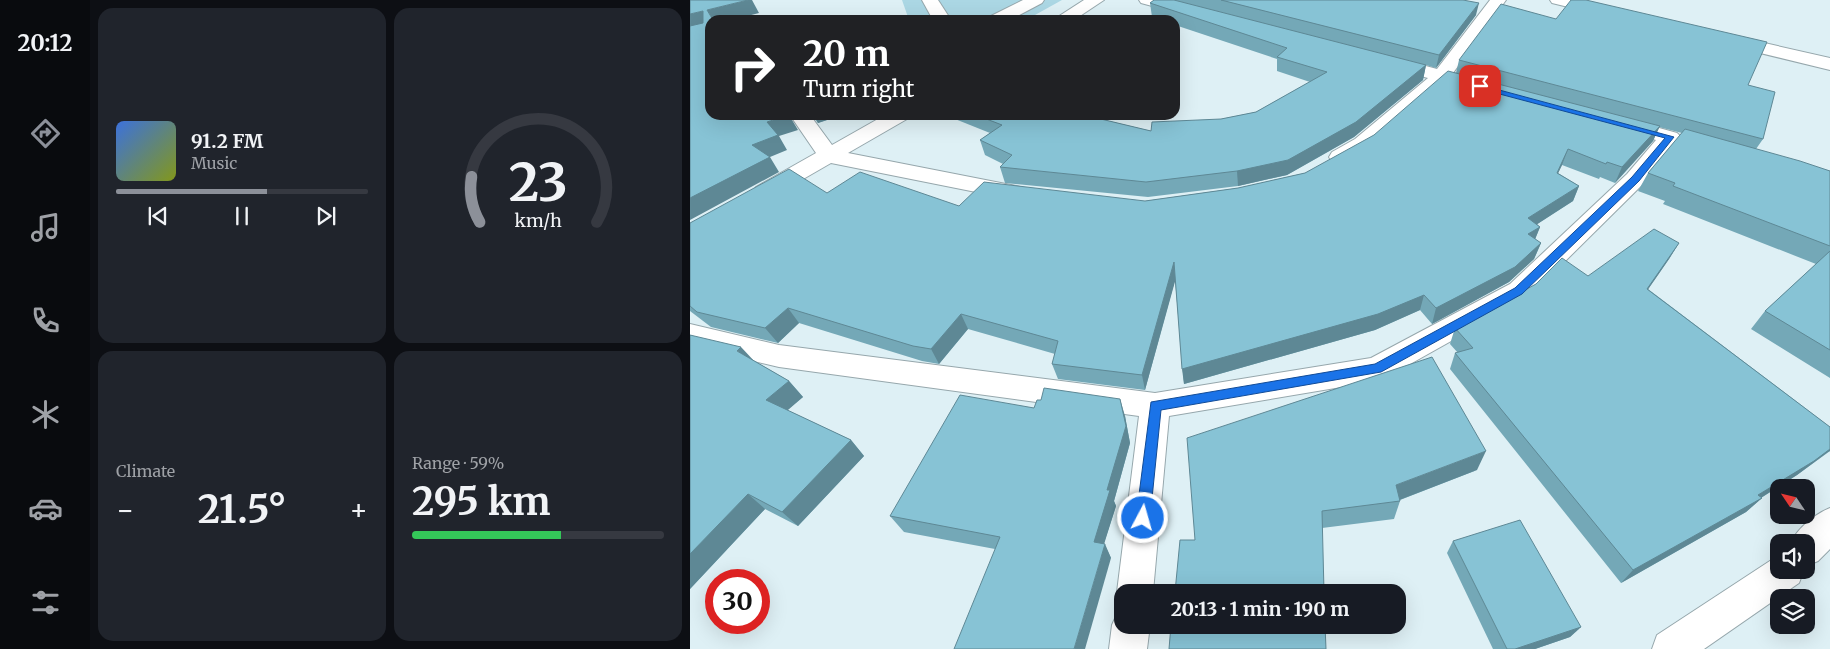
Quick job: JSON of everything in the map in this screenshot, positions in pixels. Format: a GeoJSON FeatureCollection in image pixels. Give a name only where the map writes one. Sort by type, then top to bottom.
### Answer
{"type":"FeatureCollection","features":[{"type":"Feature","properties":{"kind":"street"},"geometry":{"type":"LineString","coordinates":[[930,0],[939,15]]}},
{"type":"Feature","properties":{"kind":"street"},"geometry":{"type":"LineString","coordinates":[[1007,15],[1036,0]]}},
{"type":"Feature","properties":{"kind":"street"},"geometry":{"type":"LineString","coordinates":[[1070,15],[1096,0]]}},
{"type":"Feature","properties":{"kind":"street"},"geometry":{"type":"LineString","coordinates":[[1147,0],[1214,17]]}},
{"type":"Feature","properties":{"kind":"street"},"geometry":{"type":"LineString","coordinates":[[1321,168],[1363,144],[1442,76],[1498,0]]}},
{"type":"Feature","properties":{"kind":"street"},"geometry":{"type":"LineString","coordinates":[[1558,0],[1626,16]]}},
{"type":"Feature","properties":{"kind":"street"},"geometry":{"type":"LineString","coordinates":[[1713,36],[1830,64]]}},
{"type":"Feature","properties":{"kind":"street"},"geometry":{"type":"LineString","coordinates":[[1366,56],[1499,91]]}},
{"type":"Feature","properties":{"kind":"street"},"geometry":{"type":"LineString","coordinates":[[690,335],[779,356],[1155,406],[1377,369],[1519,291],[1680,139],[1594,116]]}},
{"type":"Feature","properties":{"kind":"street"},"geometry":{"type":"LineString","coordinates":[[804,120],[829,156],[1001,191],[1040,195]]}},
{"type":"Feature","properties":{"kind":"street"},"geometry":{"type":"LineString","coordinates":[[742,203],[891,120]]}},
{"type":"Feature","properties":{"kind":"street"},"geometry":{"type":"LineString","coordinates":[[1136,584],[1155,406]]}},
{"type":"Feature","properties":{"kind":"street"},"geometry":{"type":"LineString","coordinates":[[1815,540],[1830,524]]}},
{"type":"Feature","properties":{"kind":"street"},"geometry":{"type":"LineString","coordinates":[[1671,649],[1773,579]]}},
{"type":"Feature","properties":{"kind":"street"},"geometry":{"type":"LineString","coordinates":[[1128,649],[1130,634]]}},
{"type":"Feature","properties":{"kind":"shaded area"},"geometry":{"type":"Polygon","coordinates":[[[902,0],[1062,0],[1035,15],[907,15],[902,0]]]}},
{"type":"Feature","properties":{"kind":"building"},"geometry":{"type":"Polygon","coordinates":[[[690,0],[748,0],[707,10],[710,15],[705,15],[705,120],[773,120],[767,122],[778,135],[752,145],[770,157],[690,198],[690,26],[703,23],[703,11],[690,14],[690,0]]]}},
{"type":"Feature","properties":{"kind":"building"},"geometry":{"type":"Polygon","coordinates":[[[1154,0],[1174,0],[1426,65],[1356,122],[1288,160],[1237,171],[1146,182],[1000,167],[1012,155],[980,140],[1002,125],[989,120],[1105,120],[1151,131],[1152,122],[1221,119],[1256,112],[1327,72],[1277,57],[1287,48],[1150,3],[1154,0]]]}},
{"type":"Feature","properties":{"kind":"building"},"geometry":{"type":"Polygon","coordinates":[[[1221,0],[1463,0],[1479,3],[1439,55],[1221,0]]]}},
{"type":"Feature","properties":{"kind":"building"},"geometry":{"type":"Polygon","coordinates":[[[1571,0],[1586,0],[1767,42],[1748,85],[1775,92],[1763,139],[1459,60],[1501,4],[1556,19],[1571,0]]]}},
{"type":"Feature","properties":{"kind":"building"},"geometry":{"type":"Polygon","coordinates":[[[1448,71],[1660,126],[1622,167],[1607,162],[1606,164],[1568,149],[1557,173],[1579,186],[1528,218],[1540,227],[1528,234],[1541,243],[1515,267],[1436,308],[1424,295],[1378,314],[1182,369],[1174,262],[1142,375],[1052,364],[1058,341],[961,314],[931,349],[913,346],[788,308],[765,328],[697,312],[690,306],[690,223],[789,169],[827,193],[860,172],[959,206],[984,182],[1145,201],[1238,188],[1305,173],[1374,135],[1448,71]]]}},
{"type":"Feature","properties":{"kind":"building"},"geometry":{"type":"Polygon","coordinates":[[[1685,129],[1830,171],[1830,246],[1673,186],[1675,183],[1648,173],[1685,129]]]}},
{"type":"Feature","properties":{"kind":"building"},"geometry":{"type":"Polygon","coordinates":[[[1654,229],[1679,243],[1647,289],[1830,427],[1830,449],[1784,479],[1770,479],[1770,488],[1758,495],[1762,498],[1633,570],[1455,353],[1473,348],[1455,328],[1536,284],[1562,258],[1588,276],[1654,229]]]}},
{"type":"Feature","properties":{"kind":"building"},"geometry":{"type":"Polygon","coordinates":[[[1830,251],[1830,350],[1765,311],[1830,251]]]}},
{"type":"Feature","properties":{"kind":"building"},"geometry":{"type":"Polygon","coordinates":[[[690,335],[741,347],[737,351],[789,381],[766,400],[851,440],[782,512],[748,494],[690,554],[690,335]]]}},
{"type":"Feature","properties":{"kind":"building"},"geometry":{"type":"Polygon","coordinates":[[[1432,357],[1486,451],[1396,485],[1400,501],[1322,511],[1324,584],[1176,584],[1180,540],[1195,540],[1187,438],[1432,357]]]}},
{"type":"Feature","properties":{"kind":"building"},"geometry":{"type":"Polygon","coordinates":[[[1044,388],[1120,399],[1126,426],[1107,490],[1110,490],[1094,542],[1105,544],[1074,649],[954,649],[1000,537],[890,516],[960,395],[1034,408],[1037,400],[1041,400],[1044,388]]]}},
{"type":"Feature","properties":{"kind":"building"},"geometry":{"type":"Polygon","coordinates":[[[1520,520],[1581,627],[1515,649],[1507,649],[1453,541],[1520,520]]]}},
{"type":"Feature","properties":{"kind":"building"},"geometry":{"type":"Polygon","coordinates":[[[1170,634],[1325,634],[1326,649],[1169,649],[1170,634]]]}},
{"type":"Feature","properties":{"kind":"route"},"geometry":{"type":"LineString","coordinates":[[1143,518],[1155,406],[1377,369],[1519,291],[1636,179],[1670,137],[1480,86]]}}]}
